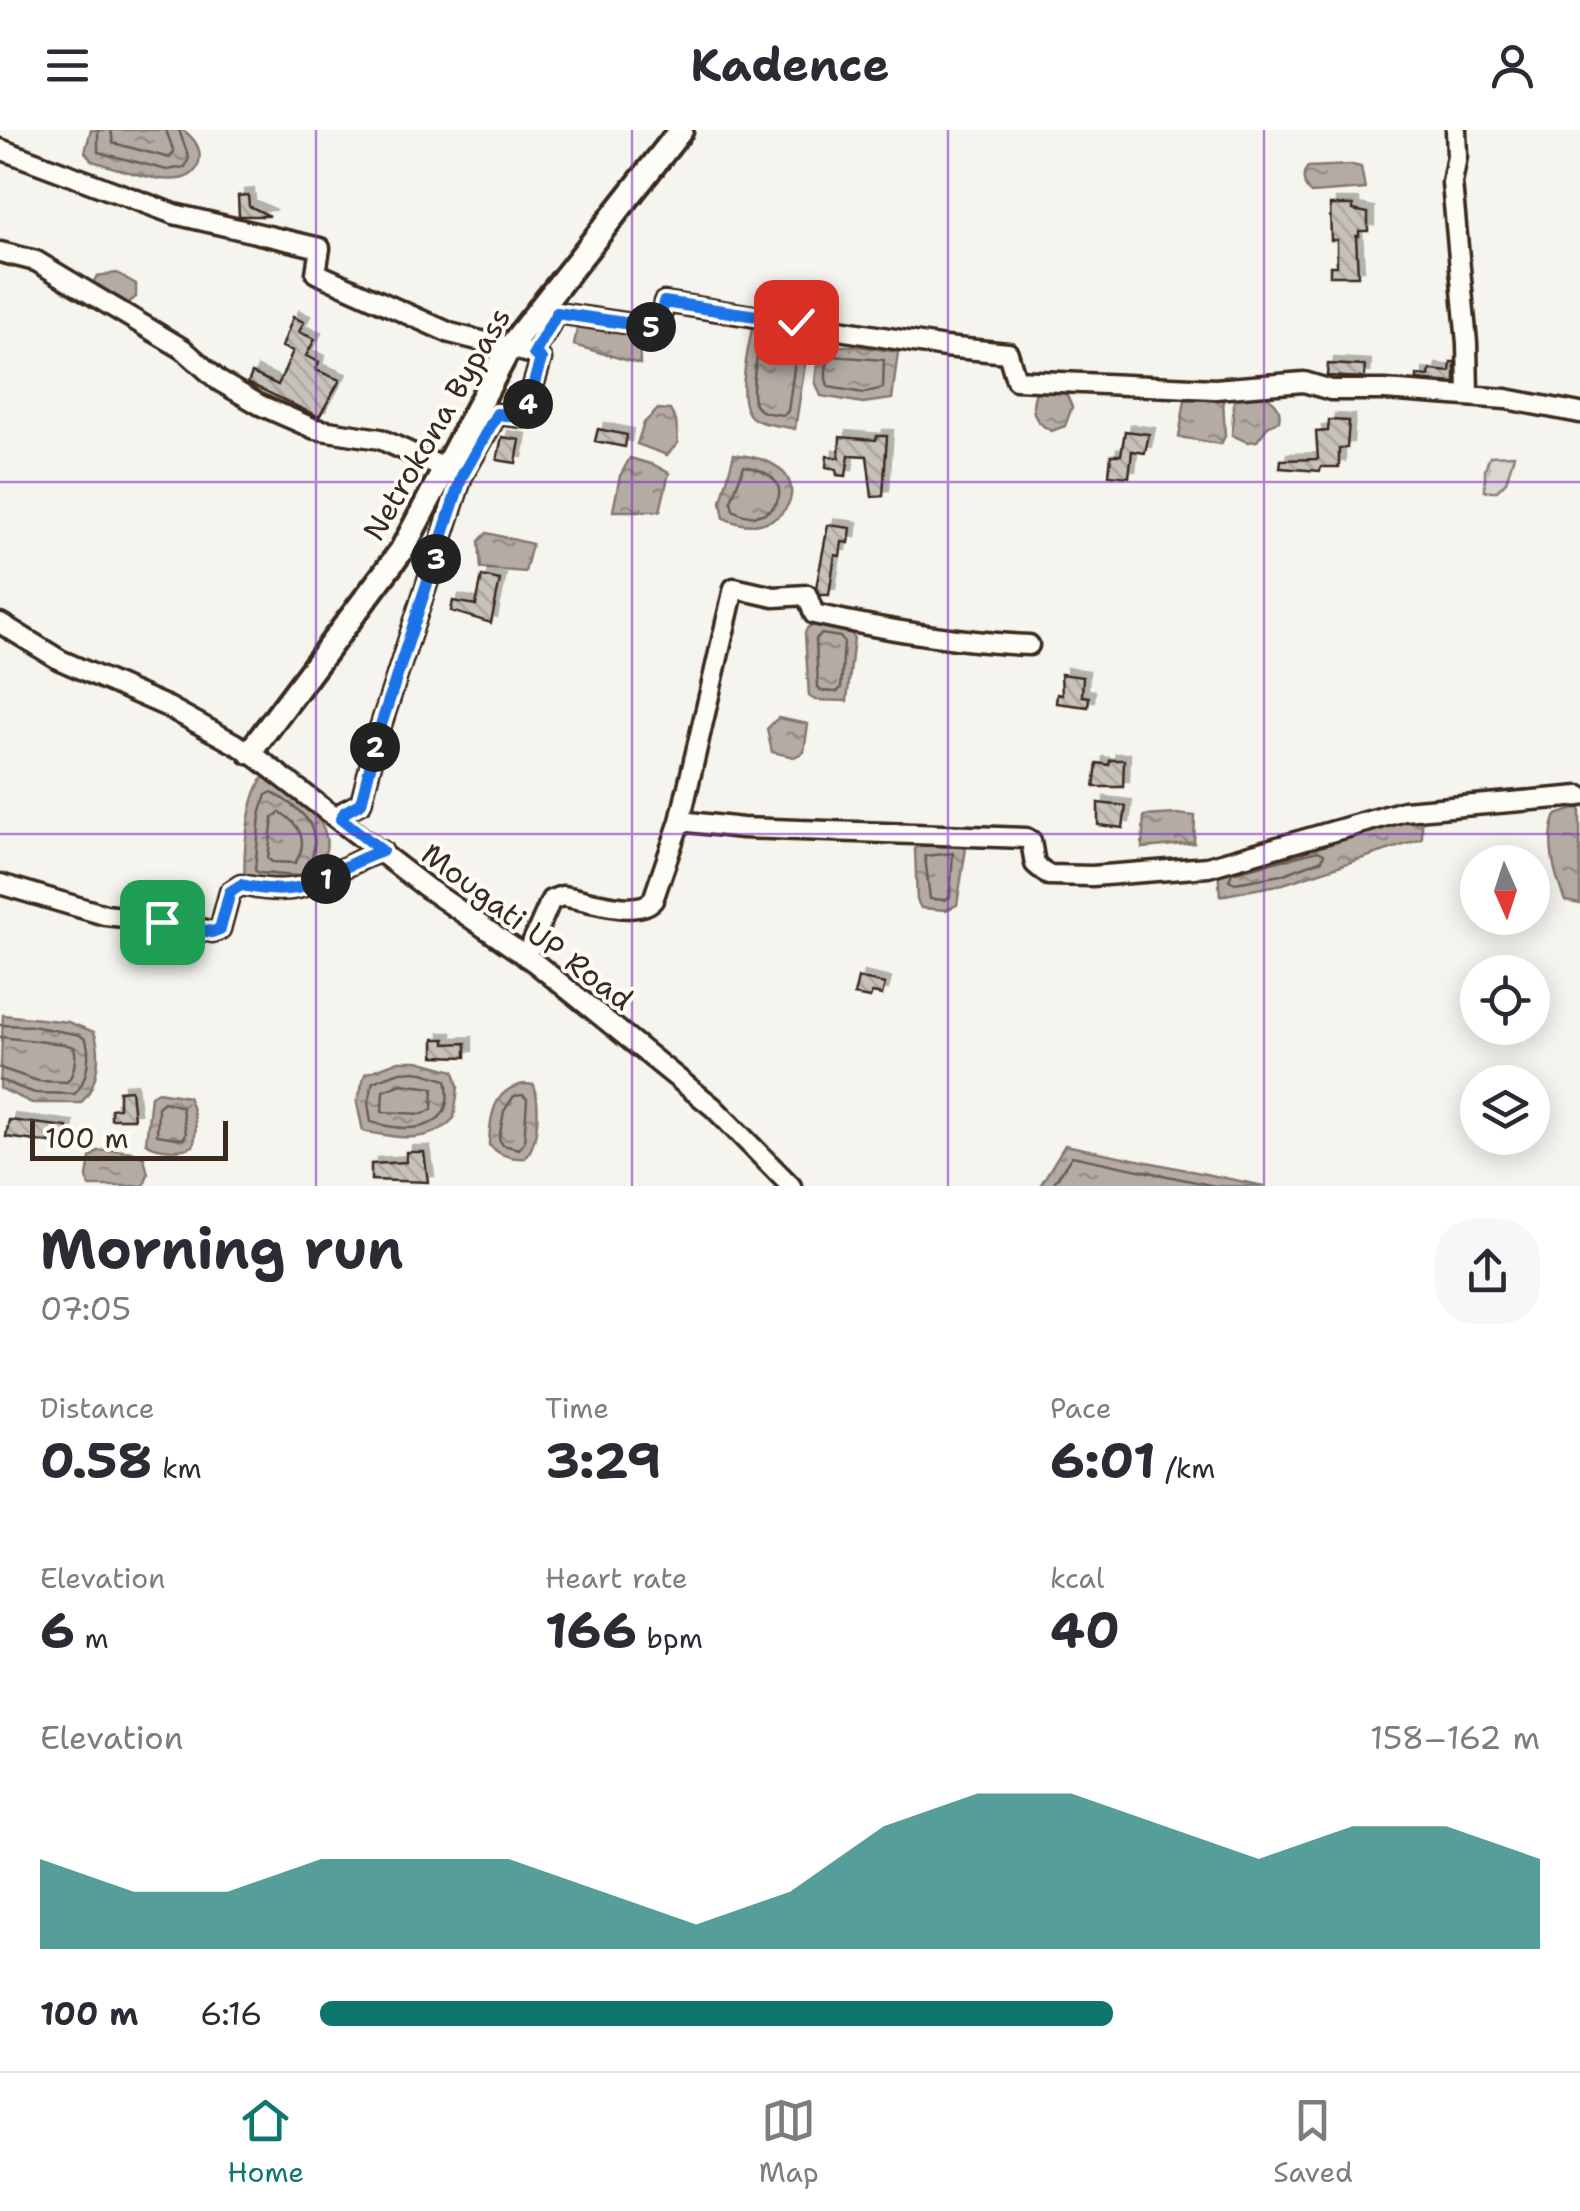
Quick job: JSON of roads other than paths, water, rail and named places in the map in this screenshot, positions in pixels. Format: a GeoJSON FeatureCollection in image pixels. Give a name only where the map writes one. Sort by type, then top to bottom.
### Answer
{"type":"FeatureCollection","features":[{"type":"Feature","properties":{"kind":"main road","name":"Netrokona Bypass"},"geometry":{"type":"LineString","coordinates":[[250,752],[402,550],[454,472],[509,348],[681,130]]}},
{"type":"Feature","properties":{"kind":"street"},"geometry":{"type":"LineString","coordinates":[[1456,130],[1452,183],[1468,395]]}},
{"type":"Feature","properties":{"kind":"street"},"geometry":{"type":"LineString","coordinates":[[0,149],[174,214],[320,248],[316,273],[450,333],[541,359],[524,417],[497,414],[454,472],[361,803],[341,819]]}},
{"type":"Feature","properties":{"kind":"street"},"geometry":{"type":"LineString","coordinates":[[0,252],[36,260],[183,348],[219,380],[260,405],[315,429],[380,439],[454,472]]}},
{"type":"Feature","properties":{"kind":"street"},"geometry":{"type":"LineString","coordinates":[[534,354],[557,313],[658,328],[664,302],[944,347],[1008,353],[1016,380],[1215,389],[1304,382],[1331,390],[1468,395],[1580,413]]}},
{"type":"Feature","properties":{"kind":"street"},"geometry":{"type":"LineString","coordinates":[[526,957],[551,900],[562,896],[633,909],[646,908],[653,900],[680,821],[734,588],[774,597],[807,596],[814,614],[892,631],[962,642],[1029,646]]}},
{"type":"Feature","properties":{"kind":"street","name":"Mougati UP Road"},"geometry":{"type":"LineString","coordinates":[[0,624],[60,660],[168,707],[250,752],[526,957],[713,1107],[791,1186]]}},
{"type":"Feature","properties":{"kind":"street"},"geometry":{"type":"LineString","coordinates":[[680,821],[742,828],[1026,838],[1031,841],[1040,871],[1048,875],[1092,876],[1208,867],[1404,812],[1580,796]]}},
{"type":"Feature","properties":{"kind":"street"},"geometry":{"type":"LineString","coordinates":[[0,884],[105,914],[179,923],[212,932],[220,929],[230,892],[241,885],[271,892],[298,890],[325,880],[351,862],[382,851]]}},
{"type":"Feature","properties":{"kind":"water"},"geometry":{"type":"Polygon","coordinates":[[[91,130],[183,130],[196,144],[199,162],[193,173],[168,180],[118,169],[92,161],[85,152],[91,130]]]}},
{"type":"Feature","properties":{"kind":"water"},"geometry":{"type":"Polygon","coordinates":[[[1308,167],[1361,167],[1365,189],[1311,193],[1306,187],[1308,167]]]}},
{"type":"Feature","properties":{"kind":"water"},"geometry":{"type":"Polygon","coordinates":[[[117,273],[136,284],[136,297],[125,306],[92,285],[97,276],[117,273]]]}},
{"type":"Feature","properties":{"kind":"water"},"geometry":{"type":"Polygon","coordinates":[[[578,324],[639,335],[640,364],[574,345],[578,324]]]}},
{"type":"Feature","properties":{"kind":"water"},"geometry":{"type":"Polygon","coordinates":[[[752,328],[808,345],[795,429],[760,422],[749,414],[743,392],[752,328]]]}},
{"type":"Feature","properties":{"kind":"water"},"geometry":{"type":"Polygon","coordinates":[[[824,346],[898,352],[892,399],[863,403],[821,396],[815,381],[819,350],[824,346]]]}},
{"type":"Feature","properties":{"kind":"water"},"geometry":{"type":"Polygon","coordinates":[[[1045,388],[1064,389],[1072,407],[1065,426],[1052,431],[1041,424],[1034,410],[1036,392],[1045,388]]]}},
{"type":"Feature","properties":{"kind":"water"},"geometry":{"type":"Polygon","coordinates":[[[1261,393],[1276,404],[1279,421],[1269,425],[1257,441],[1247,442],[1232,435],[1234,395],[1261,393]]]}},
{"type":"Feature","properties":{"kind":"water"},"geometry":{"type":"Polygon","coordinates":[[[1208,395],[1223,400],[1225,436],[1221,444],[1179,437],[1185,400],[1208,395]]]}},
{"type":"Feature","properties":{"kind":"water"},"geometry":{"type":"Polygon","coordinates":[[[658,409],[670,410],[676,421],[678,443],[667,455],[637,444],[644,423],[658,409]]]}},
{"type":"Feature","properties":{"kind":"water"},"geometry":{"type":"Polygon","coordinates":[[[734,454],[762,460],[782,471],[790,483],[791,496],[776,518],[762,524],[744,524],[724,518],[721,502],[734,454]]]}},
{"type":"Feature","properties":{"kind":"water"},"geometry":{"type":"Polygon","coordinates":[[[630,458],[669,473],[660,511],[613,511],[620,476],[630,458]]]}},
{"type":"Feature","properties":{"kind":"water"},"geometry":{"type":"Polygon","coordinates":[[[487,533],[532,544],[525,572],[481,568],[479,541],[487,533]]]}},
{"type":"Feature","properties":{"kind":"water"},"geometry":{"type":"Polygon","coordinates":[[[816,624],[844,627],[854,637],[847,701],[815,700],[809,696],[805,633],[816,624]]]}},
{"type":"Feature","properties":{"kind":"water"},"geometry":{"type":"Polygon","coordinates":[[[778,718],[808,724],[804,752],[794,757],[772,752],[767,729],[778,718]]]}},
{"type":"Feature","properties":{"kind":"water"},"geometry":{"type":"Polygon","coordinates":[[[267,774],[311,811],[326,838],[325,853],[317,870],[299,887],[245,879],[251,807],[267,774]]]}},
{"type":"Feature","properties":{"kind":"water"},"geometry":{"type":"Polygon","coordinates":[[[1580,807],[1580,904],[1565,901],[1555,869],[1551,836],[1556,815],[1580,807]]]}},
{"type":"Feature","properties":{"kind":"water"},"geometry":{"type":"Polygon","coordinates":[[[1422,812],[1422,839],[1283,884],[1220,896],[1218,867],[1422,812]]]}},
{"type":"Feature","properties":{"kind":"water"},"geometry":{"type":"Polygon","coordinates":[[[1144,816],[1195,816],[1194,843],[1142,848],[1144,816]]]}},
{"type":"Feature","properties":{"kind":"water"},"geometry":{"type":"Polygon","coordinates":[[[960,841],[966,848],[957,905],[946,910],[921,908],[917,900],[915,849],[921,844],[960,841]]]}},
{"type":"Feature","properties":{"kind":"water"},"geometry":{"type":"Polygon","coordinates":[[[3,1015],[68,1022],[94,1032],[97,1069],[81,1103],[32,1103],[0,1088],[3,1015]]]}},
{"type":"Feature","properties":{"kind":"water"},"geometry":{"type":"Polygon","coordinates":[[[399,1061],[418,1061],[454,1071],[458,1087],[454,1118],[445,1127],[412,1137],[363,1131],[357,1103],[365,1074],[399,1061]]]}},
{"type":"Feature","properties":{"kind":"water"},"geometry":{"type":"Polygon","coordinates":[[[534,1085],[536,1093],[536,1134],[525,1158],[515,1158],[489,1145],[491,1124],[500,1098],[506,1091],[534,1085]]]}},
{"type":"Feature","properties":{"kind":"water"},"geometry":{"type":"Polygon","coordinates":[[[158,1092],[188,1097],[195,1121],[193,1146],[170,1150],[146,1143],[151,1096],[158,1092]]]}},
{"type":"Feature","properties":{"kind":"water"},"geometry":{"type":"Polygon","coordinates":[[[1065,1145],[1264,1186],[1040,1186],[1065,1145]]]}},
{"type":"Feature","properties":{"kind":"water"},"geometry":{"type":"Polygon","coordinates":[[[114,1150],[144,1158],[148,1174],[144,1186],[89,1186],[90,1158],[98,1151],[114,1150]]]}}]}
